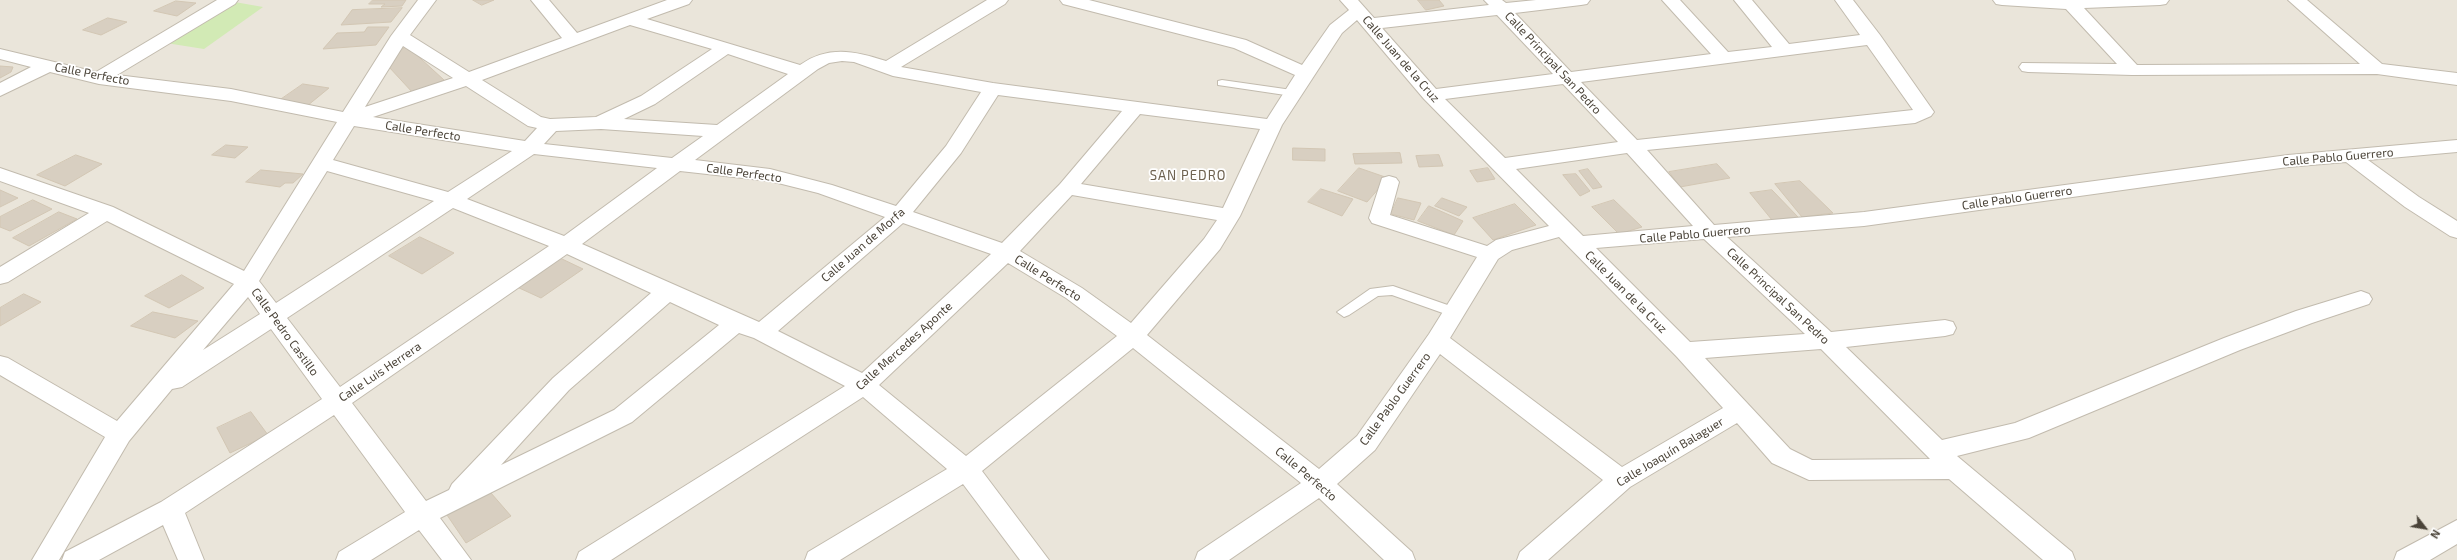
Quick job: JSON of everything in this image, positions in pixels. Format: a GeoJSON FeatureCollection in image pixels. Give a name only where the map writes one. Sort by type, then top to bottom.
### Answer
{"type":"FeatureCollection","features":[{"type":"Feature","properties":{"kind":"street"},"geometry":{"type":"LineString","coordinates":[[98,78],[229,0]]}},
{"type":"Feature","properties":{"kind":"street"},"geometry":{"type":"LineString","coordinates":[[45,560],[120,434],[248,282],[400,36],[427,0]]}},
{"type":"Feature","properties":{"kind":"street"},"geometry":{"type":"LineString","coordinates":[[540,0],[573,40]]}},
{"type":"Feature","properties":{"kind":"street"},"geometry":{"type":"LineString","coordinates":[[349,119],[465,80],[683,0]]}},
{"type":"Feature","properties":{"kind":"street"},"geometry":{"type":"LineString","coordinates":[[892,70],[894,64],[999,0]]}},
{"type":"Feature","properties":{"kind":"street"},"geometry":{"type":"LineString","coordinates":[[1069,0],[1240,44],[1305,73]]}},
{"type":"Feature","properties":{"kind":"street"},"geometry":{"type":"LineString","coordinates":[[818,560],[966,470],[1134,336],[1212,244],[1230,216],[1272,126],[1292,93],[1336,29],[1359,11],[1581,0]]}},
{"type":"Feature","properties":{"kind":"street"},"geometry":{"type":"LineString","coordinates":[[1671,0],[1724,58]]}},
{"type":"Feature","properties":{"kind":"street"},"geometry":{"type":"LineString","coordinates":[[1743,0],[1784,50]]}},
{"type":"Feature","properties":{"kind":"street"},"geometry":{"type":"LineString","coordinates":[[1499,164],[1632,146],[1915,117],[1924,112],[1844,0]]}},
{"type":"Feature","properties":{"kind":"street"},"geometry":{"type":"LineString","coordinates":[[2002,0],[2068,2],[2160,0]]}},
{"type":"Feature","properties":{"kind":"street"},"geometry":{"type":"LineString","coordinates":[[2297,0],[2377,69]]}},
{"type":"Feature","properties":{"kind":"street"},"geometry":{"type":"LineString","coordinates":[[2068,2],[2132,70]]}},
{"type":"Feature","properties":{"kind":"street","name":"Calle Principal San Pedro"},"geometry":{"type":"LineString","coordinates":[[1498,5],[1632,146],[1711,234],[1826,341],[1955,469],[2062,560]]}},
{"type":"Feature","properties":{"kind":"street","name":"Calle Juan de la Cruz"},"geometry":{"type":"LineString","coordinates":[[1359,11],[1431,95],[1569,236],[1685,351],[1781,456],[1809,470],[1955,469]]}},
{"type":"Feature","properties":{"kind":"street"},"geometry":{"type":"LineString","coordinates":[[630,20],[726,47],[802,72]]}},
{"type":"Feature","properties":{"kind":"street"},"geometry":{"type":"LineString","coordinates":[[400,36],[465,80],[535,122],[550,125],[601,123],[720,131]]}},
{"type":"Feature","properties":{"kind":"street"},"geometry":{"type":"LineString","coordinates":[[1431,95],[1874,40]]}},
{"type":"Feature","properties":{"kind":"street"},"geometry":{"type":"LineString","coordinates":[[601,123],[648,100],[726,47]]}},
{"type":"Feature","properties":{"kind":"street","name":"Calle Luis Herrera"},"geometry":{"type":"LineString","coordinates":[[75,560],[170,509],[336,402],[566,244],[720,131],[826,56],[840,53],[892,70],[993,89],[1272,126]]}},
{"type":"Feature","properties":{"kind":"street","name":"Calle Perfecto"},"geometry":{"type":"LineString","coordinates":[[0,54],[98,78],[231,95],[349,119],[530,148],[770,175],[825,190],[1006,252],[1074,293],[1134,336],[1320,484],[1402,560]]}},
{"type":"Feature","properties":{"kind":"street"},"geometry":{"type":"LineString","coordinates":[[0,90],[49,65]]}},
{"type":"Feature","properties":{"kind":"street"},"geometry":{"type":"LineString","coordinates":[[2028,68],[2132,70],[2377,69],[2457,79]]}},
{"type":"Feature","properties":{"kind":"street","name":"Calle Juan de Morfa"},"geometry":{"type":"LineString","coordinates":[[762,332],[900,215],[954,149],[993,89]]}},
{"type":"Feature","properties":{"kind":"street","name":"Calle Mercedes Aponte"},"geometry":{"type":"LineString","coordinates":[[589,560],[864,385],[1006,252],[1067,188],[1136,107]]}},
{"type":"Feature","properties":{"kind":"street"},"geometry":{"type":"LineString","coordinates":[[153,395],[449,199],[530,148],[550,125]]}},
{"type":"Feature","properties":{"kind":"street","name":"Calle Pablo Guerrero"},"geometry":{"type":"LineString","coordinates":[[1208,560],[1320,484],[1366,443],[1438,340],[1490,254],[1504,245],[1569,236],[1711,234],[1864,219],[2273,163],[2457,146]]}},
{"type":"Feature","properties":{"kind":"street"},"geometry":{"type":"LineString","coordinates":[[2349,155],[2412,202],[2457,231]]}},
{"type":"Feature","properties":{"kind":"street"},"geometry":{"type":"LineString","coordinates":[[322,163],[449,199],[566,244],[668,290],[736,323],[762,332],[864,385],[966,470],[1036,560]]}},
{"type":"Feature","properties":{"kind":"street","name":"Calle Pedro Castillo"},"geometry":{"type":"LineString","coordinates":[[0,174],[106,212],[248,282],[336,402],[458,560]]}},
{"type":"Feature","properties":{"kind":"street"},"geometry":{"type":"LineString","coordinates":[[1389,182],[1379,218],[1490,254]]}},
{"type":"Feature","properties":{"kind":"street"},"geometry":{"type":"LineString","coordinates":[[1067,188],[1230,216]]}},
{"type":"Feature","properties":{"kind":"street"},"geometry":{"type":"LineString","coordinates":[[0,277],[106,212]]}},
{"type":"Feature","properties":{"kind":"street"},"geometry":{"type":"LineString","coordinates":[[451,501],[561,384],[668,290]]}},
{"type":"Feature","properties":{"kind":"street"},"geometry":{"type":"LineString","coordinates":[[1937,451],[2020,431],[2239,342],[2304,317],[2361,299]]}},
{"type":"Feature","properties":{"kind":"street"},"geometry":{"type":"LineString","coordinates":[[349,560],[422,515],[623,416],[736,323]]}},
{"type":"Feature","properties":{"kind":"street"},"geometry":{"type":"LineString","coordinates":[[1685,351],[1826,341],[1945,328]]}},
{"type":"Feature","properties":{"kind":"street"},"geometry":{"type":"LineString","coordinates":[[1438,340],[1620,480]]}},
{"type":"Feature","properties":{"kind":"street"},"geometry":{"type":"LineString","coordinates":[[0,364],[120,434]]}},
{"type":"Feature","properties":{"kind":"street","name":"Calle Joaquín Balaguer"},"geometry":{"type":"LineString","coordinates":[[1530,560],[1620,480],[1740,410]]}},
{"type":"Feature","properties":{"kind":"street"},"geometry":{"type":"LineString","coordinates":[[170,509],[191,560]]}},
{"type":"Feature","properties":{"kind":"street"},"geometry":{"type":"LineString","coordinates":[[2407,560],[2457,531]]}},
{"type":"Feature","properties":{"kind":"lane"},"geometry":{"type":"LineString","coordinates":[[1222,82],[1292,93]]}},
{"type":"Feature","properties":{"kind":"lane"},"geometry":{"type":"LineString","coordinates":[[1344,312],[1375,292],[1392,290],[1454,312]]}},
{"type":"Feature","properties":{"kind":"shaded area"},"geometry":{"type":"Polygon","coordinates":[[[0,0],[2457,0],[2457,560],[0,560],[0,0]]]}},
{"type":"Feature","properties":{"kind":"green space"},"geometry":{"type":"Polygon","coordinates":[[[229,1],[263,7],[204,49],[166,43],[229,1]]]}},
{"type":"Feature","properties":{"kind":"building"},"geometry":{"type":"Polygon","coordinates":[[[373,0],[406,0],[402,6],[381,7],[385,4],[369,4],[373,0]]]}},
{"type":"Feature","properties":{"kind":"building"},"geometry":{"type":"Polygon","coordinates":[[[473,0],[494,0],[482,5],[473,0]]]}},
{"type":"Feature","properties":{"kind":"building"},"geometry":{"type":"Polygon","coordinates":[[[1418,0],[1439,0],[1444,6],[1426,10],[1418,0]]]}},
{"type":"Feature","properties":{"kind":"building"},"geometry":{"type":"Polygon","coordinates":[[[176,1],[196,3],[177,16],[154,11],[176,1]]]}},
{"type":"Feature","properties":{"kind":"building"},"geometry":{"type":"Polygon","coordinates":[[[402,8],[391,22],[341,25],[352,10],[402,8]]]}},
{"type":"Feature","properties":{"kind":"building"},"geometry":{"type":"Polygon","coordinates":[[[108,18],[127,22],[101,35],[83,30],[108,18]]]}},
{"type":"Feature","properties":{"kind":"building"},"geometry":{"type":"Polygon","coordinates":[[[368,27],[389,27],[376,45],[323,49],[337,33],[364,32],[368,27]]]}},
{"type":"Feature","properties":{"kind":"building"},"geometry":{"type":"Polygon","coordinates":[[[408,47],[444,80],[413,93],[389,67],[400,50],[408,47]]]}},
{"type":"Feature","properties":{"kind":"building"},"geometry":{"type":"Polygon","coordinates":[[[0,66],[13,67],[11,72],[0,78],[0,66]]]}},
{"type":"Feature","properties":{"kind":"building"},"geometry":{"type":"Polygon","coordinates":[[[303,84],[329,88],[307,106],[280,100],[303,84]]]}},
{"type":"Feature","properties":{"kind":"building"},"geometry":{"type":"Polygon","coordinates":[[[226,145],[248,147],[235,158],[212,155],[226,145]]]}},
{"type":"Feature","properties":{"kind":"building"},"geometry":{"type":"Polygon","coordinates":[[[1293,148],[1325,149],[1325,161],[1293,160],[1293,148]]]}},
{"type":"Feature","properties":{"kind":"building"},"geometry":{"type":"Polygon","coordinates":[[[1400,153],[1402,163],[1355,164],[1353,154],[1400,153]]]}},
{"type":"Feature","properties":{"kind":"building"},"geometry":{"type":"Polygon","coordinates":[[[76,155],[102,164],[65,186],[37,175],[76,155]]]}},
{"type":"Feature","properties":{"kind":"building"},"geometry":{"type":"Polygon","coordinates":[[[1439,155],[1443,166],[1419,167],[1416,156],[1439,155]]]}},
{"type":"Feature","properties":{"kind":"building"},"geometry":{"type":"Polygon","coordinates":[[[1717,164],[1730,178],[1680,187],[1669,172],[1717,164]]]}},
{"type":"Feature","properties":{"kind":"building"},"geometry":{"type":"Polygon","coordinates":[[[1359,168],[1388,178],[1367,202],[1338,191],[1359,168]]]}},
{"type":"Feature","properties":{"kind":"building"},"geometry":{"type":"Polygon","coordinates":[[[1488,168],[1495,179],[1477,182],[1470,171],[1488,168]]]}},
{"type":"Feature","properties":{"kind":"building"},"geometry":{"type":"Polygon","coordinates":[[[1588,169],[1602,187],[1593,189],[1579,171],[1588,169]]]}},
{"type":"Feature","properties":{"kind":"building"},"geometry":{"type":"Polygon","coordinates":[[[261,170],[303,174],[293,183],[285,183],[280,187],[246,182],[261,170]]]}},
{"type":"Feature","properties":{"kind":"building"},"geometry":{"type":"Polygon","coordinates":[[[1576,174],[1590,191],[1580,196],[1563,175],[1576,174]]]}},
{"type":"Feature","properties":{"kind":"building"},"geometry":{"type":"Polygon","coordinates":[[[1800,181],[1833,213],[1802,217],[1775,184],[1800,181]]]}},
{"type":"Feature","properties":{"kind":"building"},"geometry":{"type":"Polygon","coordinates":[[[1321,189],[1353,199],[1342,216],[1308,202],[1321,189]]]}},
{"type":"Feature","properties":{"kind":"building"},"geometry":{"type":"Polygon","coordinates":[[[0,190],[18,198],[0,207],[0,190]]]}},
{"type":"Feature","properties":{"kind":"building"},"geometry":{"type":"Polygon","coordinates":[[[1772,190],[1798,217],[1772,220],[1750,193],[1772,190]]]}},
{"type":"Feature","properties":{"kind":"building"},"geometry":{"type":"Polygon","coordinates":[[[1398,198],[1421,203],[1414,220],[1391,214],[1398,198]]]}},
{"type":"Feature","properties":{"kind":"building"},"geometry":{"type":"Polygon","coordinates":[[[1442,198],[1467,207],[1459,216],[1435,206],[1442,198]]]}},
{"type":"Feature","properties":{"kind":"building"},"geometry":{"type":"Polygon","coordinates":[[[33,200],[52,209],[10,231],[0,227],[0,217],[33,200]]]}},
{"type":"Feature","properties":{"kind":"building"},"geometry":{"type":"Polygon","coordinates":[[[1614,200],[1642,227],[1619,234],[1592,207],[1614,200]]]}},
{"type":"Feature","properties":{"kind":"building"},"geometry":{"type":"Polygon","coordinates":[[[1515,204],[1536,225],[1493,240],[1473,218],[1515,204]]]}},
{"type":"Feature","properties":{"kind":"building"},"geometry":{"type":"Polygon","coordinates":[[[1429,206],[1463,221],[1454,235],[1418,221],[1429,206]]]}},
{"type":"Feature","properties":{"kind":"building"},"geometry":{"type":"Polygon","coordinates":[[[59,212],[77,219],[29,246],[13,238],[59,212]]]}},
{"type":"Feature","properties":{"kind":"building"},"geometry":{"type":"Polygon","coordinates":[[[420,237],[454,253],[422,274],[389,256],[420,237]]]}},
{"type":"Feature","properties":{"kind":"building"},"geometry":{"type":"Polygon","coordinates":[[[560,258],[583,269],[541,298],[517,287],[560,258]]]}},
{"type":"Feature","properties":{"kind":"building"},"geometry":{"type":"Polygon","coordinates":[[[182,275],[204,288],[169,308],[145,296],[182,275]]]}},
{"type":"Feature","properties":{"kind":"building"},"geometry":{"type":"Polygon","coordinates":[[[24,294],[41,302],[0,326],[0,308],[24,294]]]}},
{"type":"Feature","properties":{"kind":"building"},"geometry":{"type":"Polygon","coordinates":[[[153,312],[198,321],[175,338],[131,326],[153,312]]]}},
{"type":"Feature","properties":{"kind":"building"},"geometry":{"type":"Polygon","coordinates":[[[251,412],[268,435],[230,453],[217,428],[251,412]]]}},
{"type":"Feature","properties":{"kind":"building"},"geometry":{"type":"Polygon","coordinates":[[[491,493],[511,516],[466,543],[447,515],[491,493]]]}},
{"type":"Feature","properties":{"kind":"district","name":"SAN PEDRO"},"geometry":{"type":"Point","coordinates":[1188,176]}}]}
